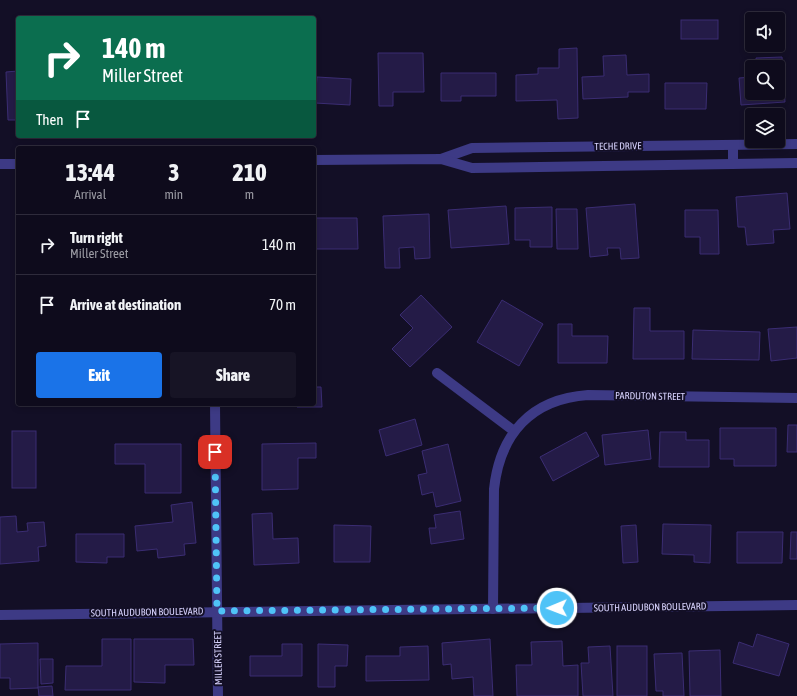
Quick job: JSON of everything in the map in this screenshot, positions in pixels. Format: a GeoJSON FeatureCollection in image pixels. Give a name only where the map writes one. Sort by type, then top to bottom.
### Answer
{"type":"FeatureCollection","features":[{"type":"Feature","properties":{"kind":"street","name":"TECHE DRIVE"},"geometry":{"type":"LineString","coordinates":[[316,160],[441,158],[472,148],[797,144]]}},
{"type":"Feature","properties":{"kind":"street"},"geometry":{"type":"LineString","coordinates":[[733,145],[733,164]]}},
{"type":"Feature","properties":{"kind":"street","name":"TECHE DRIVE"},"geometry":{"type":"LineString","coordinates":[[441,158],[472,168],[797,163]]}},
{"type":"Feature","properties":{"kind":"street"},"geometry":{"type":"LineString","coordinates":[[0,164],[16,164]]}},
{"type":"Feature","properties":{"kind":"street"},"geometry":{"type":"LineString","coordinates":[[437,373],[514,431]]}},
{"type":"Feature","properties":{"kind":"street","name":"PARDUTON STREET"},"geometry":{"type":"LineString","coordinates":[[493,609],[494,489],[496,471],[507,442],[514,431],[535,412],[549,404],[577,396],[797,398]]}},
{"type":"Feature","properties":{"kind":"street","name":"MILLER STREET"},"geometry":{"type":"LineString","coordinates":[[215,406],[218,696]]}},
{"type":"Feature","properties":{"kind":"street","name":"SOUTH AUDUBON BOULEVARD"},"geometry":{"type":"LineString","coordinates":[[0,615],[217,611],[797,605]]}},
{"type":"Feature","properties":{"kind":"building"},"geometry":{"type":"Polygon","coordinates":[[[681,20],[718,20],[718,39],[681,39],[681,20]]]}},
{"type":"Feature","properties":{"kind":"building"},"geometry":{"type":"Polygon","coordinates":[[[577,48],[578,118],[558,119],[557,100],[516,101],[516,75],[538,74],[538,68],[559,68],[559,49],[577,48]]]}},
{"type":"Feature","properties":{"kind":"building"},"geometry":{"type":"Polygon","coordinates":[[[378,53],[423,53],[424,92],[393,92],[393,106],[379,106],[378,53]]]}},
{"type":"Feature","properties":{"kind":"building"},"geometry":{"type":"Polygon","coordinates":[[[626,55],[627,75],[649,74],[649,92],[628,92],[628,97],[583,99],[582,77],[604,76],[603,56],[626,55]]]}},
{"type":"Feature","properties":{"kind":"building"},"geometry":{"type":"Polygon","coordinates":[[[782,57],[782,60],[756,60],[756,58],[782,57]]]}},
{"type":"Feature","properties":{"kind":"building"},"geometry":{"type":"Polygon","coordinates":[[[16,71],[16,120],[8,120],[6,72],[16,71]]]}},
{"type":"Feature","properties":{"kind":"building"},"geometry":{"type":"Polygon","coordinates":[[[441,73],[496,73],[496,96],[461,96],[461,101],[441,101],[441,73]]]}},
{"type":"Feature","properties":{"kind":"building"},"geometry":{"type":"Polygon","coordinates":[[[317,77],[351,79],[350,105],[316,103],[317,77]]]}},
{"type":"Feature","properties":{"kind":"building"},"geometry":{"type":"Polygon","coordinates":[[[739,78],[745,78],[745,100],[785,100],[785,102],[741,105],[739,78]]]}},
{"type":"Feature","properties":{"kind":"building"},"geometry":{"type":"Polygon","coordinates":[[[665,83],[707,83],[706,109],[665,109],[665,83]]]}},
{"type":"Feature","properties":{"kind":"building"},"geometry":{"type":"Polygon","coordinates":[[[787,193],[790,229],[773,230],[774,243],[747,245],[745,227],[738,227],[736,197],[787,193]]]}},
{"type":"Feature","properties":{"kind":"building"},"geometry":{"type":"Polygon","coordinates":[[[635,204],[639,258],[621,259],[620,248],[607,248],[608,255],[590,257],[586,208],[635,204]]]}},
{"type":"Feature","properties":{"kind":"building"},"geometry":{"type":"Polygon","coordinates":[[[506,206],[509,244],[451,248],[448,210],[506,206]]]}},
{"type":"Feature","properties":{"kind":"building"},"geometry":{"type":"Polygon","coordinates":[[[552,207],[552,247],[530,247],[530,240],[515,240],[515,208],[552,207]]]}},
{"type":"Feature","properties":{"kind":"building"},"geometry":{"type":"Polygon","coordinates":[[[556,209],[577,209],[578,249],[557,249],[556,209]]]}},
{"type":"Feature","properties":{"kind":"building"},"geometry":{"type":"Polygon","coordinates":[[[685,210],[718,210],[719,254],[700,254],[700,237],[685,237],[685,210]]]}},
{"type":"Feature","properties":{"kind":"building"},"geometry":{"type":"Polygon","coordinates":[[[429,214],[430,258],[415,259],[414,247],[399,248],[400,268],[385,268],[383,216],[429,214]]]}},
{"type":"Feature","properties":{"kind":"building"},"geometry":{"type":"Polygon","coordinates":[[[316,218],[357,218],[358,249],[316,249],[316,218]]]}},
{"type":"Feature","properties":{"kind":"building"},"geometry":{"type":"Polygon","coordinates":[[[421,295],[452,327],[410,367],[392,349],[413,328],[400,315],[421,295]]]}},
{"type":"Feature","properties":{"kind":"building"},"geometry":{"type":"Polygon","coordinates":[[[502,300],[543,324],[519,366],[477,342],[502,300]]]}},
{"type":"Feature","properties":{"kind":"building"},"geometry":{"type":"Polygon","coordinates":[[[634,308],[650,308],[650,331],[684,331],[684,359],[633,359],[634,308]]]}},
{"type":"Feature","properties":{"kind":"building"},"geometry":{"type":"Polygon","coordinates":[[[558,324],[572,324],[572,336],[608,336],[607,363],[558,363],[558,324]]]}},
{"type":"Feature","properties":{"kind":"building"},"geometry":{"type":"Polygon","coordinates":[[[797,327],[797,358],[771,361],[768,329],[797,327]]]}},
{"type":"Feature","properties":{"kind":"building"},"geometry":{"type":"Polygon","coordinates":[[[693,330],[760,332],[759,360],[692,359],[693,330]]]}},
{"type":"Feature","properties":{"kind":"building"},"geometry":{"type":"Polygon","coordinates":[[[316,387],[321,387],[322,407],[297,407],[316,406],[316,387]]]}},
{"type":"Feature","properties":{"kind":"building"},"geometry":{"type":"Polygon","coordinates":[[[415,419],[422,445],[386,456],[379,430],[415,419]]]}},
{"type":"Feature","properties":{"kind":"building"},"geometry":{"type":"Polygon","coordinates":[[[788,425],[797,425],[797,452],[787,452],[788,425]]]}},
{"type":"Feature","properties":{"kind":"building"},"geometry":{"type":"Polygon","coordinates":[[[720,428],[776,428],[776,466],[734,466],[734,459],[720,459],[720,428]]]}},
{"type":"Feature","properties":{"kind":"building"},"geometry":{"type":"Polygon","coordinates":[[[648,430],[651,459],[605,465],[602,435],[648,430]]]}},
{"type":"Feature","properties":{"kind":"building"},"geometry":{"type":"Polygon","coordinates":[[[12,431],[36,431],[36,488],[12,488],[12,431]]]}},
{"type":"Feature","properties":{"kind":"building"},"geometry":{"type":"Polygon","coordinates":[[[586,432],[599,456],[553,481],[540,457],[586,432]]]}},
{"type":"Feature","properties":{"kind":"building"},"geometry":{"type":"Polygon","coordinates":[[[660,432],[686,432],[686,440],[709,440],[709,467],[659,467],[660,432]]]}},
{"type":"Feature","properties":{"kind":"building"},"geometry":{"type":"Polygon","coordinates":[[[316,443],[316,458],[298,458],[298,489],[262,490],[262,444],[316,443]]]}},
{"type":"Feature","properties":{"kind":"building"},"geometry":{"type":"Polygon","coordinates":[[[115,444],[181,444],[181,493],[145,493],[145,464],[115,464],[115,444]]]}},
{"type":"Feature","properties":{"kind":"building"},"geometry":{"type":"Polygon","coordinates":[[[448,444],[461,501],[436,507],[433,492],[422,495],[418,475],[427,473],[422,451],[448,444]]]}},
{"type":"Feature","properties":{"kind":"building"},"geometry":{"type":"Polygon","coordinates":[[[192,502],[196,543],[184,544],[185,555],[158,558],[157,549],[137,551],[135,526],[173,522],[171,505],[192,502]]]}},
{"type":"Feature","properties":{"kind":"building"},"geometry":{"type":"Polygon","coordinates":[[[460,511],[464,539],[431,544],[429,528],[436,528],[434,515],[460,511]]]}},
{"type":"Feature","properties":{"kind":"building"},"geometry":{"type":"Polygon","coordinates":[[[272,513],[273,539],[298,538],[299,563],[254,565],[252,514],[272,513]]]}},
{"type":"Feature","properties":{"kind":"building"},"geometry":{"type":"Polygon","coordinates":[[[16,516],[17,532],[28,531],[27,523],[44,522],[46,546],[38,547],[39,561],[0,564],[0,517],[16,516]]]}},
{"type":"Feature","properties":{"kind":"building"},"geometry":{"type":"Polygon","coordinates":[[[663,524],[711,525],[710,563],[694,562],[694,555],[662,554],[663,524]]]}},
{"type":"Feature","properties":{"kind":"building"},"geometry":{"type":"Polygon","coordinates":[[[334,525],[371,526],[370,562],[334,562],[334,525]]]}},
{"type":"Feature","properties":{"kind":"building"},"geometry":{"type":"Polygon","coordinates":[[[636,525],[638,562],[623,563],[621,526],[636,525]]]}},
{"type":"Feature","properties":{"kind":"building"},"geometry":{"type":"Polygon","coordinates":[[[737,532],[783,532],[782,563],[737,563],[737,532]]]}},
{"type":"Feature","properties":{"kind":"building"},"geometry":{"type":"Polygon","coordinates":[[[791,532],[797,532],[797,559],[790,559],[791,532]]]}},
{"type":"Feature","properties":{"kind":"building"},"geometry":{"type":"Polygon","coordinates":[[[76,534],[124,534],[124,557],[107,557],[107,563],[76,562],[76,534]]]}},
{"type":"Feature","properties":{"kind":"building"},"geometry":{"type":"Polygon","coordinates":[[[757,634],[789,644],[779,676],[733,663],[739,642],[753,647],[757,634]]]}},
{"type":"Feature","properties":{"kind":"building"},"geometry":{"type":"Polygon","coordinates":[[[102,639],[131,639],[131,690],[65,690],[66,666],[102,666],[102,639]]]}},
{"type":"Feature","properties":{"kind":"building"},"geometry":{"type":"Polygon","coordinates":[[[134,639],[193,639],[194,665],[165,665],[165,683],[134,682],[134,639]]]}},
{"type":"Feature","properties":{"kind":"building"},"geometry":{"type":"Polygon","coordinates":[[[490,639],[493,696],[474,696],[473,677],[452,679],[451,664],[443,665],[442,643],[490,639]]]}},
{"type":"Feature","properties":{"kind":"building"},"geometry":{"type":"Polygon","coordinates":[[[562,641],[563,666],[578,665],[578,696],[517,696],[516,665],[532,665],[531,642],[562,641]]]}},
{"type":"Feature","properties":{"kind":"building"},"geometry":{"type":"Polygon","coordinates":[[[38,643],[38,688],[10,689],[10,678],[0,678],[0,644],[38,643]]]}},
{"type":"Feature","properties":{"kind":"building"},"geometry":{"type":"Polygon","coordinates":[[[282,644],[302,644],[302,676],[250,676],[250,656],[282,656],[282,644]]]}},
{"type":"Feature","properties":{"kind":"building"},"geometry":{"type":"Polygon","coordinates":[[[318,644],[348,645],[347,666],[335,666],[335,687],[318,687],[318,644]]]}},
{"type":"Feature","properties":{"kind":"building"},"geometry":{"type":"Polygon","coordinates":[[[428,646],[429,680],[366,681],[366,656],[400,656],[400,647],[428,646]]]}},
{"type":"Feature","properties":{"kind":"building"},"geometry":{"type":"Polygon","coordinates":[[[610,646],[613,696],[583,696],[581,663],[589,663],[588,647],[610,646]]]}},
{"type":"Feature","properties":{"kind":"building"},"geometry":{"type":"Polygon","coordinates":[[[617,646],[647,646],[647,696],[617,696],[617,646]]]}},
{"type":"Feature","properties":{"kind":"building"},"geometry":{"type":"Polygon","coordinates":[[[720,650],[721,696],[690,696],[689,651],[720,650]]]}},
{"type":"Feature","properties":{"kind":"building"},"geometry":{"type":"Polygon","coordinates":[[[682,653],[684,696],[663,696],[663,691],[656,691],[654,654],[682,653]]]}},
{"type":"Feature","properties":{"kind":"building"},"geometry":{"type":"Polygon","coordinates":[[[40,659],[53,659],[53,683],[41,684],[40,659]]]}},
{"type":"Feature","properties":{"kind":"building"},"geometry":{"type":"Polygon","coordinates":[[[52,686],[53,696],[39,696],[38,687],[52,686]]]}},
{"type":"Feature","properties":{"kind":"route"},"geometry":{"type":"LineString","coordinates":[[215,452],[217,611],[557,608]]}}]}
